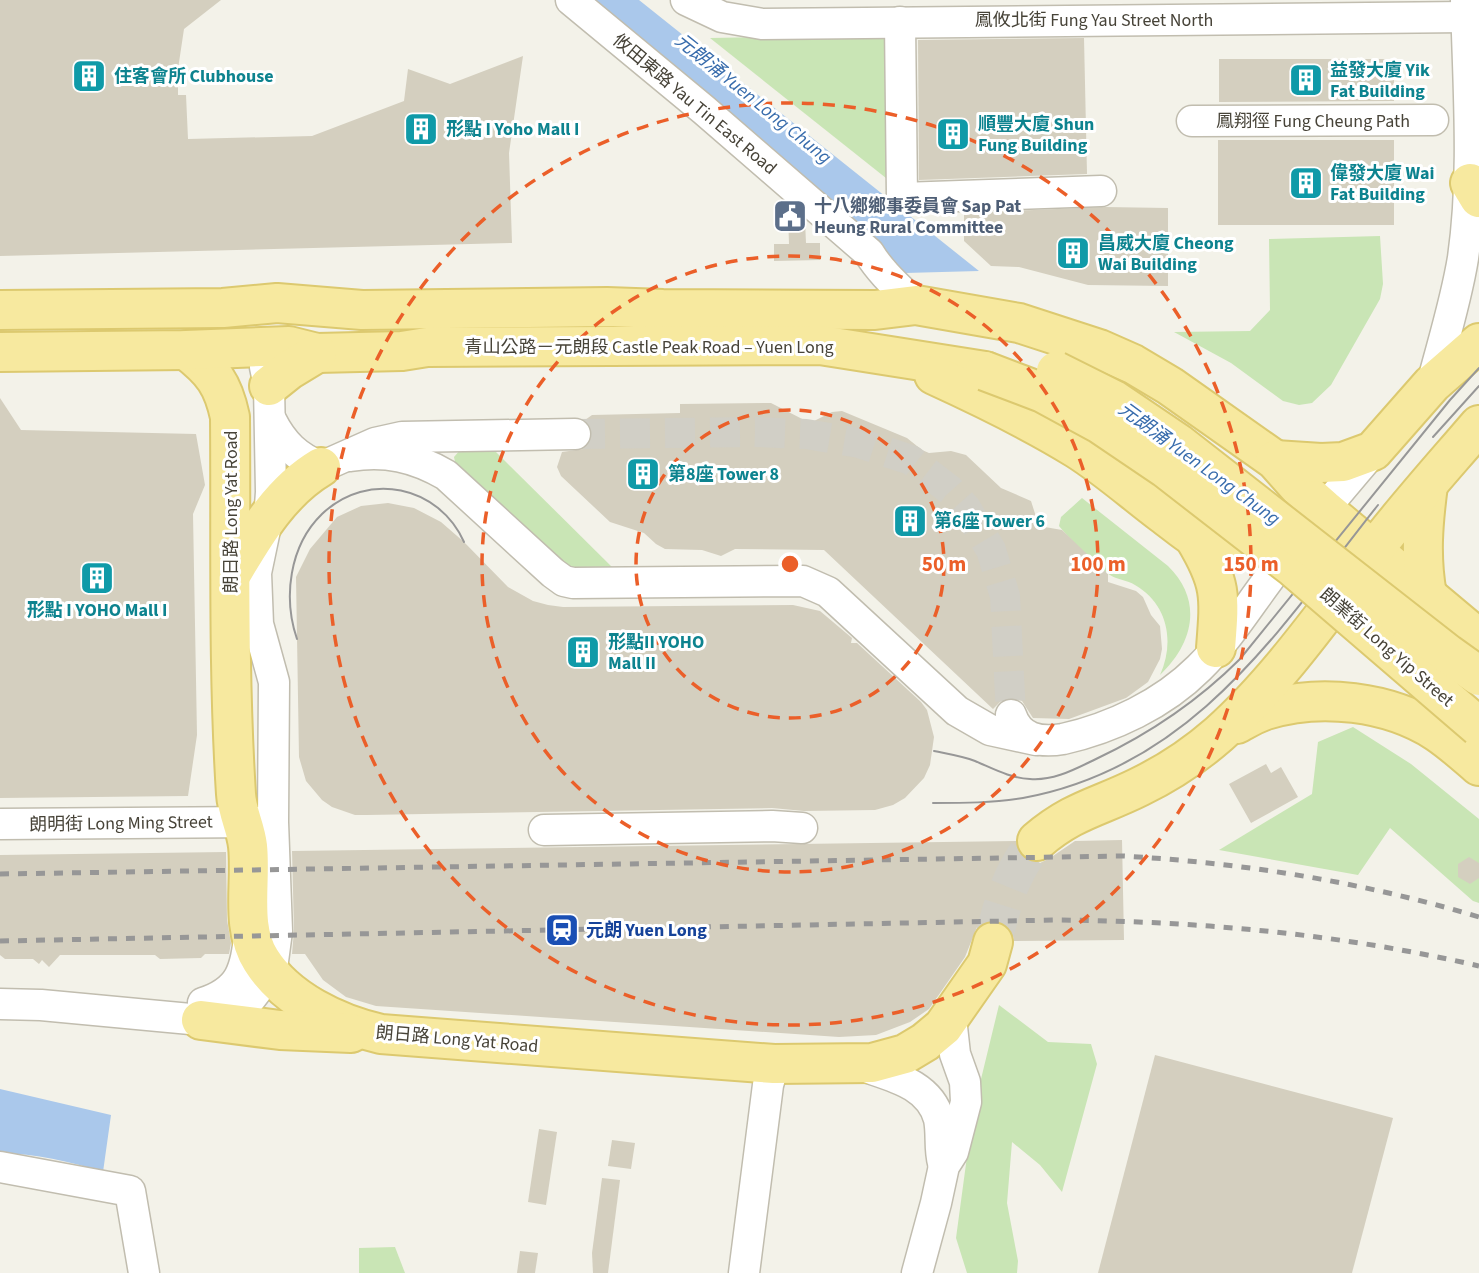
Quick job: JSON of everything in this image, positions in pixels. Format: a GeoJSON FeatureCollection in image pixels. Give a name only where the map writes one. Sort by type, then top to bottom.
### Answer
{"type":"FeatureCollection","features":[{"type":"Feature","properties":{"kind":"main road","name":"青山公路－元朗段 Castle Peak Road – Yuen Long"},"geometry":{"type":"LineString","coordinates":[[0,310],[223,308],[277,303],[362,310],[607,307],[875,310],[916,305],[1018,323],[1133,363],[1275,460],[1298,486],[1289,545]]}},
{"type":"Feature","properties":{"kind":"main road"},"geometry":{"type":"LineString","coordinates":[[223,308],[240,323],[258,347]]}},
{"type":"Feature","properties":{"kind":"main road","name":"青山公路－元朗段 Castle Peak Road – Yuen Long"},"geometry":{"type":"LineString","coordinates":[[875,310],[988,359],[1100,424],[1289,545],[1366,560],[1427,595],[1479,639]]}},
{"type":"Feature","properties":{"kind":"main road"},"geometry":{"type":"LineString","coordinates":[[1275,460],[1343,462],[1373,451],[1432,384],[1479,343]]}},
{"type":"Feature","properties":{"kind":"main road","name":"青山公路－元朗段 Castle Peak Road – Yuen Long"},"geometry":{"type":"LineString","coordinates":[[0,352],[289,346],[317,353],[402,351],[427,347],[820,345],[890,356],[988,359]]}},
{"type":"Feature","properties":{"kind":"main road","name":"朗日路 Long Yat Road"},"geometry":{"type":"LineString","coordinates":[[186,350],[205,364],[217,379],[225,395],[230,417],[236,797],[258,822],[248,848],[250,932],[261,960],[296,995],[345,1024],[381,1034],[774,1065],[860,1065],[883,1062],[916,1049],[934,1035],[951,1018],[987,964],[993,942]]}},
{"type":"Feature","properties":{"kind":"main road"},"geometry":{"type":"LineString","coordinates":[[270,403],[317,353]]}},
{"type":"Feature","properties":{"kind":"main road"},"geometry":{"type":"LineString","coordinates":[[890,356],[975,394],[1078,450],[1195,539],[1235,551],[1289,545],[1479,676]]}},
{"type":"Feature","properties":{"kind":"main road"},"geometry":{"type":"LineString","coordinates":[[1220,733],[1259,694],[1479,425]]}},
{"type":"Feature","properties":{"kind":"main road"},"geometry":{"type":"LineString","coordinates":[[231,575],[268,518],[292,488],[335,462]]}},
{"type":"Feature","properties":{"kind":"main road"},"geometry":{"type":"LineString","coordinates":[[1427,595],[1422,543],[1428,485]]}},
{"type":"Feature","properties":{"kind":"main road"},"geometry":{"type":"LineString","coordinates":[[1195,539],[1207,558],[1219,591],[1216,648]]}},
{"type":"Feature","properties":{"kind":"main road","name":"朗業街 Long Yip Street"},"geometry":{"type":"LineString","coordinates":[[1289,545],[1479,727]]}},
{"type":"Feature","properties":{"kind":"main road"},"geometry":{"type":"LineString","coordinates":[[1037,841],[1070,816],[1122,795],[1159,776],[1220,733],[1263,710],[1276,707],[1315,702],[1356,704],[1389,711],[1419,722],[1436,732],[1479,766]]}},
{"type":"Feature","properties":{"kind":"main road"},"geometry":{"type":"LineString","coordinates":[[184,1018],[280,1030],[381,1034]]}},
{"type":"Feature","properties":{"kind":"street","name":"攸田東路 Yau Tin East Road"},"geometry":{"type":"LineString","coordinates":[[571,0],[704,110],[869,253],[878,267],[898,284],[916,305]]}},
{"type":"Feature","properties":{"kind":"street","name":"鳳攸北街 Fung Yau Street North"},"geometry":{"type":"LineString","coordinates":[[686,0],[722,17],[761,23],[900,22],[1096,10],[1466,9]]}},
{"type":"Feature","properties":{"kind":"street"},"geometry":{"type":"LineString","coordinates":[[1466,9],[1474,190],[1479,234]]}},
{"type":"Feature","properties":{"kind":"street"},"geometry":{"type":"LineString","coordinates":[[900,22],[902,198],[1101,191]]}},
{"type":"Feature","properties":{"kind":"street","name":"鳳翔徑 Fung Cheung Path"},"geometry":{"type":"LineString","coordinates":[[1192,121],[1433,120]]}},
{"type":"Feature","properties":{"kind":"street"},"geometry":{"type":"LineString","coordinates":[[1432,384],[1453,308],[1474,190]]}},
{"type":"Feature","properties":{"kind":"street"},"geometry":{"type":"LineString","coordinates":[[875,310],[878,267]]}},
{"type":"Feature","properties":{"kind":"street","name":"朗日路 Long Yat Road"},"geometry":{"type":"LineString","coordinates":[[258,347],[270,403],[271,492],[256,573],[256,601],[258,624],[274,682],[258,822]]}},
{"type":"Feature","properties":{"kind":"street"},"geometry":{"type":"LineString","coordinates":[[270,403],[279,436],[304,460],[335,462],[365,454],[398,455],[431,466],[446,475],[564,581],[813,583],[828,592],[957,711],[990,730],[1052,741],[1112,725],[1160,699],[1200,667],[1289,545],[1373,451]]}},
{"type":"Feature","properties":{"kind":"street"},"geometry":{"type":"LineString","coordinates":[[335,462],[375,443],[402,437],[575,434]]}},
{"type":"Feature","properties":{"kind":"street"},"geometry":{"type":"LineString","coordinates":[[1012,715],[1019,730],[1036,740]]}},
{"type":"Feature","properties":{"kind":"street"},"geometry":{"type":"LineString","coordinates":[[0,1004],[41,1005],[184,1018],[237,1008],[251,998],[270,971],[277,932],[258,822]]}},
{"type":"Feature","properties":{"kind":"street","name":"朗明街 Long Ming Street"},"geometry":{"type":"LineString","coordinates":[[0,824],[258,822]]}},
{"type":"Feature","properties":{"kind":"street"},"geometry":{"type":"LineString","coordinates":[[544,830],[772,826],[802,828]]}},
{"type":"Feature","properties":{"kind":"street"},"geometry":{"type":"LineString","coordinates":[[184,1018],[218,998],[235,984],[246,961],[250,932]]}},
{"type":"Feature","properties":{"kind":"street"},"geometry":{"type":"LineString","coordinates":[[917,1273],[944,1167],[956,1144],[967,1090],[955,1054],[951,1018]]}},
{"type":"Feature","properties":{"kind":"street"},"geometry":{"type":"LineString","coordinates":[[744,1273],[768,1085],[774,1065]]}},
{"type":"Feature","properties":{"kind":"street"},"geometry":{"type":"LineString","coordinates":[[860,1065],[901,1079],[929,1099],[940,1122],[940,1150],[944,1167]]}},
{"type":"Feature","properties":{"kind":"street"},"geometry":{"type":"LineString","coordinates":[[0,1167],[130,1191],[144,1273]]}},
{"type":"Feature","properties":{"kind":"green space"},"geometry":{"type":"Polygon","coordinates":[[[892,35],[896,186],[710,38],[892,35]]]}},
{"type":"Feature","properties":{"kind":"green space"},"geometry":{"type":"Polygon","coordinates":[[[1380,236],[1383,284],[1380,299],[1331,385],[1312,403],[1299,405],[1283,401],[1231,363],[1174,332],[1250,331],[1270,310],[1269,239],[1380,236]]]}},
{"type":"Feature","properties":{"kind":"green space"},"geometry":{"type":"Polygon","coordinates":[[[461,449],[491,449],[496,452],[614,569],[577,569],[556,561],[455,462],[454,457],[461,449]]]}},
{"type":"Feature","properties":{"kind":"green space"},"geometry":{"type":"Polygon","coordinates":[[[1082,498],[1168,566],[1186,593],[1190,607],[1187,635],[1172,663],[1160,675],[1165,662],[1167,637],[1161,613],[1155,602],[1135,585],[1105,571],[1059,526],[1061,517],[1082,498]]]}},
{"type":"Feature","properties":{"kind":"green space"},"geometry":{"type":"Polygon","coordinates":[[[1353,727],[1411,764],[1479,819],[1479,903],[1473,901],[1390,828],[1358,875],[1219,850],[1312,794],[1318,742],[1353,727]]]}},
{"type":"Feature","properties":{"kind":"green space"},"geometry":{"type":"Polygon","coordinates":[[[999,1005],[1048,1042],[1091,1044],[1097,1064],[1062,1192],[1040,1165],[1012,1142],[1007,1203],[1018,1261],[1017,1273],[967,1273],[956,1238],[973,1112],[999,1005]]]}},
{"type":"Feature","properties":{"kind":"green space"},"geometry":{"type":"Polygon","coordinates":[[[395,1247],[405,1273],[359,1273],[359,1248],[395,1247]]]}},
{"type":"Feature","properties":{"kind":"water","name":"元朗涌 Yuen Long Chung"},"geometry":{"type":"Polygon","coordinates":[[[580,0],[639,0],[979,271],[905,273],[580,0]]]}},
{"type":"Feature","properties":{"kind":"water"},"geometry":{"type":"Polygon","coordinates":[[[0,1089],[111,1115],[103,1172],[52,1159],[0,1153],[0,1089]]]}},
{"type":"Feature","properties":{"kind":"building","name":"形點 I Yoho Mall I"},"geometry":{"type":"Polygon","coordinates":[[[0,0],[221,0],[184,29],[178,69],[178,95],[186,95],[188,139],[312,136],[404,101],[408,69],[450,84],[523,56],[509,153],[512,243],[0,256],[0,0]]]}},
{"type":"Feature","properties":{"kind":"building","name":"順豐大廈 Shun Fung Building"},"geometry":{"type":"Polygon","coordinates":[[[1084,38],[1087,174],[919,180],[918,40],[1084,38]]]}},
{"type":"Feature","properties":{"kind":"building","name":"益發大廈 Yik Fat Building"},"geometry":{"type":"Polygon","coordinates":[[[1219,59],[1394,59],[1394,101],[1219,102],[1219,59]]]}},
{"type":"Feature","properties":{"kind":"building","name":"偉發大廈 Wai Fat Building"},"geometry":{"type":"Polygon","coordinates":[[[1218,140],[1394,140],[1394,225],[1218,225],[1218,140]]]}},
{"type":"Feature","properties":{"kind":"building","name":"昌威大廈 Cheong Wai Building"},"geometry":{"type":"Polygon","coordinates":[[[1105,207],[1168,208],[1168,286],[1088,285],[1019,267],[991,266],[964,241],[964,213],[1105,207]]]}},
{"type":"Feature","properties":{"kind":"building","name":"十八鄉鄉事委員會 Sap Pat Heung Rural Committee"},"geometry":{"type":"Polygon","coordinates":[[[788,213],[796,213],[805,221],[806,243],[820,243],[820,260],[774,261],[774,244],[789,244],[788,213]]]}},
{"type":"Feature","properties":{"kind":"building","name":"形點 I YOHO Mall I"},"geometry":{"type":"Polygon","coordinates":[[[0,398],[21,430],[196,434],[205,485],[193,514],[197,735],[188,796],[0,798],[0,398]]]}},
{"type":"Feature","properties":{"kind":"building"},"geometry":{"type":"Polygon","coordinates":[[[771,403],[810,423],[832,412],[842,411],[907,438],[929,453],[951,451],[966,455],[1001,488],[1031,501],[1039,526],[1062,530],[1108,574],[1108,582],[1136,591],[1143,597],[1151,615],[1160,626],[1162,649],[1148,682],[1126,698],[1069,719],[1033,718],[1022,701],[1014,698],[1003,699],[993,709],[824,550],[735,549],[721,556],[702,550],[665,549],[644,533],[610,522],[561,476],[557,467],[562,452],[583,449],[590,443],[592,433],[585,420],[592,415],[680,413],[680,404],[771,403]]]}},
{"type":"Feature","properties":{"kind":"building","name":"形點II YOHO Mall II"},"geometry":{"type":"Polygon","coordinates":[[[388,503],[414,508],[441,522],[508,587],[533,601],[548,605],[793,605],[820,611],[852,638],[851,643],[857,643],[927,710],[934,737],[930,765],[924,778],[905,798],[875,810],[804,811],[772,808],[355,815],[332,807],[322,800],[306,781],[299,757],[296,577],[310,549],[337,517],[361,506],[388,503]]]}},
{"type":"Feature","properties":{"kind":"building"},"geometry":{"type":"Polygon","coordinates":[[[1266,764],[1271,773],[1281,767],[1298,797],[1251,823],[1229,784],[1266,764]]]}},
{"type":"Feature","properties":{"kind":"building","name":"元朗 Yuen Long"},"geometry":{"type":"Polygon","coordinates":[[[1122,840],[1124,940],[1014,941],[1008,926],[998,921],[987,921],[977,927],[965,957],[929,1009],[910,1022],[876,1035],[839,1037],[376,1006],[346,997],[323,980],[305,954],[292,954],[292,851],[1016,841],[1020,855],[1030,862],[1040,863],[1075,841],[1122,840]]]}},
{"type":"Feature","properties":{"kind":"building"},"geometry":{"type":"Polygon","coordinates":[[[226,852],[227,920],[231,943],[229,954],[160,959],[155,955],[60,955],[49,967],[42,960],[39,964],[33,959],[5,959],[0,955],[0,855],[226,852]]]}},
{"type":"Feature","properties":{"kind":"building"},"geometry":{"type":"Polygon","coordinates":[[[1469,857],[1479,863],[1479,878],[1470,884],[1458,877],[1458,864],[1469,857]]]}},
{"type":"Feature","properties":{"kind":"building"},"geometry":{"type":"Polygon","coordinates":[[[1155,1055],[1393,1118],[1352,1273],[1098,1273],[1155,1055]]]}},
{"type":"Feature","properties":{"kind":"building"},"geometry":{"type":"Polygon","coordinates":[[[539,1129],[557,1132],[546,1205],[528,1202],[539,1129]]]}},
{"type":"Feature","properties":{"kind":"building"},"geometry":{"type":"Polygon","coordinates":[[[612,1140],[635,1143],[631,1169],[608,1166],[612,1140]]]}},
{"type":"Feature","properties":{"kind":"building"},"geometry":{"type":"Polygon","coordinates":[[[602,1178],[620,1180],[608,1273],[593,1273],[592,1253],[602,1178]]]}},
{"type":"Feature","properties":{"kind":"building"},"geometry":{"type":"Polygon","coordinates":[[[520,1251],[538,1253],[535,1273],[517,1273],[520,1251]]]}},
{"type":"Feature","properties":{"kind":"tunnel"},"geometry":{"type":"LineString","coordinates":[[575,434],[806,434],[859,443],[911,460],[950,490],[966,508],[991,550],[1005,596],[1011,715]]}},
{"type":"Feature","properties":{"kind":"tunnel"},"geometry":{"type":"LineString","coordinates":[[993,942],[1009,888],[1020,864],[1037,841]]}},
{"type":"Feature","properties":{"kind":"tram line"},"geometry":{"type":"LineString","coordinates":[[934,751],[970,759],[1016,777],[1047,778],[1072,770],[1116,749],[1172,715],[1207,689],[1240,659],[1450,400],[1479,368]]}},
{"type":"Feature","properties":{"kind":"tram line"},"geometry":{"type":"LineString","coordinates":[[1433,437],[1479,386]]}},
{"type":"Feature","properties":{"kind":"tram line"},"geometry":{"type":"LineString","coordinates":[[297,639],[290,607],[296,557],[311,527],[340,500],[360,492],[401,490],[438,508],[453,523],[464,542]]}},
{"type":"Feature","properties":{"kind":"tram line"},"geometry":{"type":"LineString","coordinates":[[933,803],[989,802],[1023,798],[1083,782],[1136,757],[1184,725],[1227,687],[1267,645],[1378,505]]}},
{"type":"Feature","properties":{"kind":"railway"},"geometry":{"type":"LineString","coordinates":[[0,874],[1123,856],[1303,876],[1391,894],[1479,917]]}},
{"type":"Feature","properties":{"kind":"railway"},"geometry":{"type":"LineString","coordinates":[[0,941],[1056,920],[1163,923],[1269,931],[1375,945],[1479,966]]}},
{"type":"Feature","properties":{"kind":"place","name":"住客會所 Clubhouse"},"geometry":{"type":"Point","coordinates":[89,76]}},
{"type":"Feature","properties":{"kind":"place","name":"益發大廈 Yik Fat Building"},"geometry":{"type":"Point","coordinates":[1306,80]}},
{"type":"Feature","properties":{"kind":"place","name":"形點 I Yoho Mall I"},"geometry":{"type":"Point","coordinates":[421,129]}},
{"type":"Feature","properties":{"kind":"place","name":"順豐大廈 Shun Fung Building"},"geometry":{"type":"Point","coordinates":[953,134]}},
{"type":"Feature","properties":{"kind":"place","name":"偉發大廈 Wai Fat Building"},"geometry":{"type":"Point","coordinates":[1306,183]}},
{"type":"Feature","properties":{"kind":"place","name":"十八鄉鄉事委員會 Sap Pat Heung Rural Committee"},"geometry":{"type":"Point","coordinates":[790,216]}},
{"type":"Feature","properties":{"kind":"place","name":"昌威大廈 Cheong Wai Building"},"geometry":{"type":"Point","coordinates":[1073,253]}},
{"type":"Feature","properties":{"kind":"place","name":"第8座 Tower 8"},"geometry":{"type":"Point","coordinates":[643,474]}},
{"type":"Feature","properties":{"kind":"place","name":"第6座 Tower 6"},"geometry":{"type":"Point","coordinates":[910,521]}},
{"type":"Feature","properties":{"kind":"place","name":"形點 I YOHO Mall I"},"geometry":{"type":"Point","coordinates":[97,578]}},
{"type":"Feature","properties":{"kind":"place","name":"形點II YOHO Mall II"},"geometry":{"type":"Point","coordinates":[583,652]}},
{"type":"Feature","properties":{"kind":"place","name":"元朗 Yuen Long"},"geometry":{"type":"Point","coordinates":[562,930]}}]}
